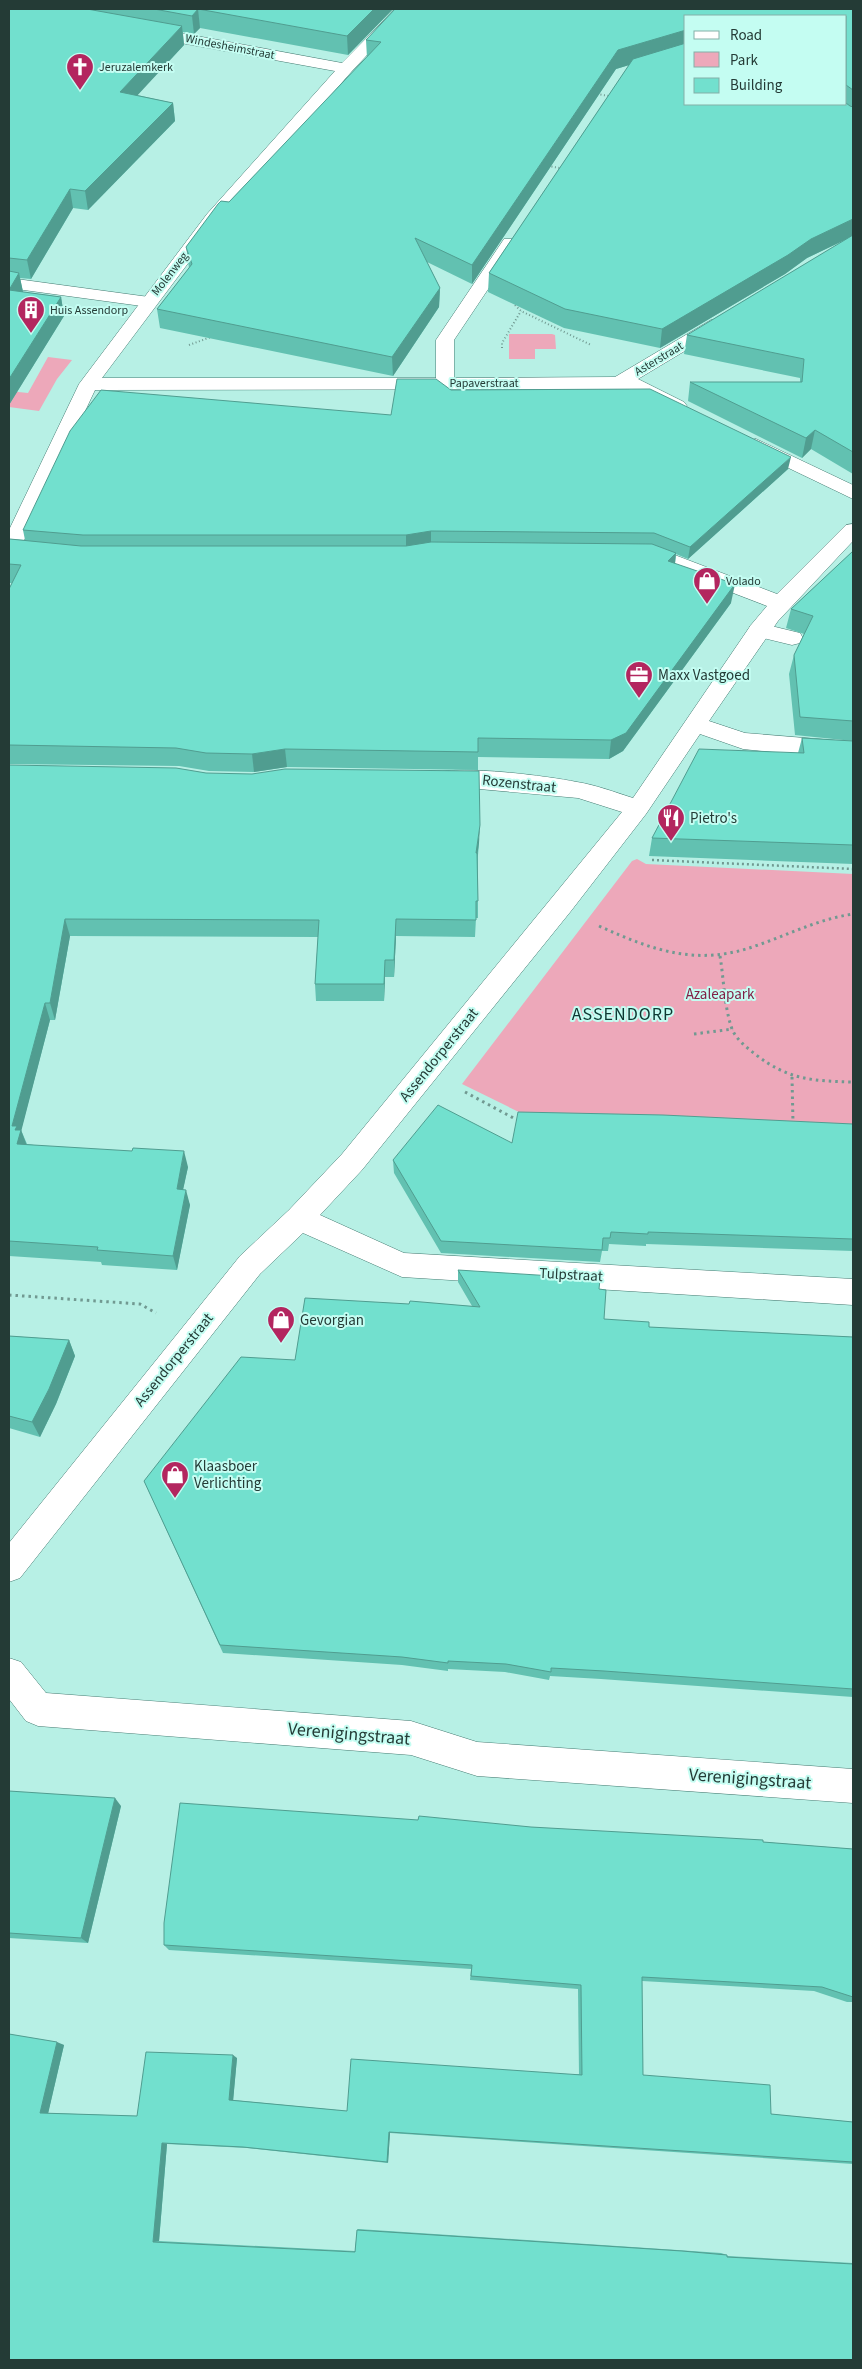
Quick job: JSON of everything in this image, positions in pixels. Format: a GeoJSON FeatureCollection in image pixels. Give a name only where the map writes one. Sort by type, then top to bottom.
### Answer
{"type":"FeatureCollection","features":[{"type":"Feature","properties":{"kind":"street","name":"Molenweg"},"geometry":{"type":"LineString","coordinates":[[16,550],[88,384],[213,218],[346,68],[403,9]]}},
{"type":"Feature","properties":{"kind":"street","name":"Windesheimstraat"},"geometry":{"type":"LineString","coordinates":[[136,29],[346,68]]}},
{"type":"Feature","properties":{"kind":"street"},"geometry":{"type":"LineString","coordinates":[[445,383],[445,340],[518,231]]}},
{"type":"Feature","properties":{"kind":"street"},"geometry":{"type":"LineString","coordinates":[[9,283],[149,302]]}},
{"type":"Feature","properties":{"kind":"street","name":"Asterstraat"},"geometry":{"type":"LineString","coordinates":[[619,383],[733,315]]}},
{"type":"Feature","properties":{"kind":"street","name":"Papaverstraat"},"geometry":{"type":"LineString","coordinates":[[88,384],[631,383],[693,414]]}},
{"type":"Feature","properties":{"kind":"street"},"geometry":{"type":"LineString","coordinates":[[738,436],[853,493]]}},
{"type":"Feature","properties":{"kind":"street","name":"Assendorperstraat"},"geometry":{"type":"LineString","coordinates":[[9,1567],[250,1266],[352,1162],[638,808],[759,630],[780,603],[853,530]]}},
{"type":"Feature","properties":{"kind":"street"},"geometry":{"type":"LineString","coordinates":[[614,554],[652,554],[780,603]]}},
{"type":"Feature","properties":{"kind":"street"},"geometry":{"type":"LineString","coordinates":[[759,630],[792,638]]}},
{"type":"Feature","properties":{"kind":"street"},"geometry":{"type":"LineString","coordinates":[[695,724],[742,741],[853,750]]}},
{"type":"Feature","properties":{"kind":"street","name":"Rozenstraat"},"geometry":{"type":"LineString","coordinates":[[425,779],[484,780],[578,790],[638,808]]}},
{"type":"Feature","properties":{"kind":"street","name":"Tulpstraat"},"geometry":{"type":"LineString","coordinates":[[299,1218],[402,1265],[853,1292]]}},
{"type":"Feature","properties":{"kind":"street","name":"Verenigingstraat"},"geometry":{"type":"LineString","coordinates":[[9,1674],[38,1709],[411,1738],[477,1760],[853,1786]]}},
{"type":"Feature","properties":{"kind":"path"},"geometry":{"type":"LineString","coordinates":[[590,92],[609,96]]}},
{"type":"Feature","properties":{"kind":"path"},"geometry":{"type":"LineString","coordinates":[[540,164],[560,168]]}},
{"type":"Feature","properties":{"kind":"path"},"geometry":{"type":"LineString","coordinates":[[647,860],[853,869]]}},
{"type":"Feature","properties":{"kind":"path"},"geometry":{"type":"LineString","coordinates":[[594,923],[630,941],[657,950],[682,956],[720,956],[751,948],[817,922],[853,914]]}},
{"type":"Feature","properties":{"kind":"path"},"geometry":{"type":"LineString","coordinates":[[720,956],[733,1029],[739,1040],[769,1067],[792,1077],[802,1080],[853,1082]]}},
{"type":"Feature","properties":{"kind":"path"},"geometry":{"type":"LineString","coordinates":[[694,1034],[733,1029]]}},
{"type":"Feature","properties":{"kind":"path"},"geometry":{"type":"LineString","coordinates":[[792,1077],[793,1129]]}},
{"type":"Feature","properties":{"kind":"path"},"geometry":{"type":"LineString","coordinates":[[461,1089],[520,1121]]}},
{"type":"Feature","properties":{"kind":"path"},"geometry":{"type":"LineString","coordinates":[[9,1295],[140,1304],[195,1335]]}},
{"type":"Feature","properties":{"kind":"green space"},"geometry":{"type":"Polygon","coordinates":[[[509,334],[552,334],[555,335],[556,349],[535,349],[535,359],[509,359],[509,334]]]}},
{"type":"Feature","properties":{"kind":"green space"},"geometry":{"type":"Polygon","coordinates":[[[48,357],[72,360],[57,379],[39,411],[9,407],[9,391],[28,393],[48,357]]]}},
{"type":"Feature","properties":{"kind":"green space","name":"Azaleapark"},"geometry":{"type":"Polygon","coordinates":[[[637,859],[646,864],[853,874],[853,1127],[525,1115],[462,1084],[632,861],[637,859]]]}},
{"type":"Feature","properties":{"kind":"building"},"geometry":{"type":"Polygon","coordinates":[[[9,9],[87,9],[182,26],[120,92],[173,103],[85,191],[70,189],[27,260],[9,258],[9,9]]]}},
{"type":"Feature","properties":{"kind":"building"},"geometry":{"type":"Polygon","coordinates":[[[154,9],[198,9],[192,16],[154,9]]]}},
{"type":"Feature","properties":{"kind":"building"},"geometry":{"type":"Polygon","coordinates":[[[198,9],[374,9],[347,36],[198,9]]]}},
{"type":"Feature","properties":{"kind":"building"},"geometry":{"type":"Polygon","coordinates":[[[395,9],[853,9],[853,90],[847,86],[847,15],[684,15],[684,31],[618,50],[472,265],[415,238],[440,288],[392,357],[157,309],[192,264],[186,247],[218,204],[221,201],[229,202],[381,42],[366,40],[395,9]]]}},
{"type":"Feature","properties":{"kind":"building"},"geometry":{"type":"Polygon","coordinates":[[[684,44],[684,105],[847,104],[853,107],[853,219],[811,239],[788,255],[662,329],[565,309],[489,273],[633,59],[684,44]]]}},
{"type":"Feature","properties":{"kind":"building"},"geometry":{"type":"Polygon","coordinates":[[[853,235],[853,452],[815,430],[806,438],[690,382],[802,382],[804,359],[687,335],[853,235]]]}},
{"type":"Feature","properties":{"kind":"building"},"geometry":{"type":"Polygon","coordinates":[[[9,271],[19,273],[9,290],[9,271]]]}},
{"type":"Feature","properties":{"kind":"building"},"geometry":{"type":"Polygon","coordinates":[[[9,290],[61,297],[9,379],[9,290]]]}},
{"type":"Feature","properties":{"kind":"building"},"geometry":{"type":"Polygon","coordinates":[[[397,379],[436,379],[451,390],[650,389],[791,457],[690,547],[654,533],[431,531],[406,535],[83,535],[23,530],[70,431],[101,390],[391,415],[397,379]]]}},
{"type":"Feature","properties":{"kind":"building"},"geometry":{"type":"Polygon","coordinates":[[[9,539],[81,546],[406,546],[431,542],[652,544],[676,553],[668,561],[735,584],[626,733],[611,740],[478,738],[478,752],[285,749],[252,754],[206,753],[176,748],[9,745],[9,589],[21,565],[9,564],[9,539]]]}},
{"type":"Feature","properties":{"kind":"building"},"geometry":{"type":"Polygon","coordinates":[[[853,551],[853,721],[800,717],[794,655],[813,616],[791,609],[853,551]]]}},
{"type":"Feature","properties":{"kind":"building"},"geometry":{"type":"Polygon","coordinates":[[[802,738],[853,741],[853,845],[652,838],[699,749],[804,753],[802,738]]]}},
{"type":"Feature","properties":{"kind":"building"},"geometry":{"type":"Polygon","coordinates":[[[9,765],[176,768],[206,773],[252,774],[285,769],[479,771],[480,825],[476,853],[478,901],[476,901],[476,920],[396,919],[394,960],[385,960],[384,984],[315,984],[319,920],[65,919],[50,1003],[45,1003],[12,1126],[17,1126],[15,1130],[21,1130],[17,1144],[132,1151],[133,1148],[184,1151],[177,1189],[186,1190],[173,1256],[97,1250],[98,1247],[9,1241],[9,765]]]}},
{"type":"Feature","properties":{"kind":"building"},"geometry":{"type":"Polygon","coordinates":[[[438,1105],[512,1143],[518,1112],[663,1115],[853,1124],[853,1239],[611,1232],[610,1238],[603,1238],[602,1250],[441,1241],[393,1160],[438,1105]]]}},
{"type":"Feature","properties":{"kind":"building"},"geometry":{"type":"Polygon","coordinates":[[[458,1270],[600,1279],[599,1289],[606,1290],[604,1319],[649,1322],[649,1327],[853,1337],[853,1689],[551,1668],[551,1672],[506,1664],[448,1661],[448,1663],[402,1657],[220,1645],[144,1481],[241,1357],[295,1360],[305,1298],[409,1304],[410,1301],[480,1307],[458,1270]]]}},
{"type":"Feature","properties":{"kind":"building"},"geometry":{"type":"Polygon","coordinates":[[[9,1336],[69,1340],[49,1389],[32,1422],[9,1416],[9,1336]]]}},
{"type":"Feature","properties":{"kind":"building"},"geometry":{"type":"Polygon","coordinates":[[[9,1791],[115,1798],[81,1938],[9,1933],[9,1791]]]}},
{"type":"Feature","properties":{"kind":"building"},"geometry":{"type":"Polygon","coordinates":[[[180,1803],[418,1820],[419,1816],[531,1827],[763,1840],[763,1842],[853,1849],[853,1997],[822,1987],[642,1977],[643,2075],[770,2085],[771,2114],[853,2122],[853,2162],[389,2132],[387,2162],[243,2147],[162,2143],[153,2242],[355,2252],[357,2230],[682,2251],[727,2255],[727,2257],[853,2264],[853,2360],[9,2360],[9,2034],[57,2042],[40,2113],[137,2116],[146,2052],[233,2055],[229,2100],[347,2111],[351,2059],[582,2075],[581,1985],[471,1976],[472,1965],[164,1945],[164,1923],[180,1803]]]}},
{"type":"Feature","properties":{"kind":"place","name":"Jeruzalemkerk"},"geometry":{"type":"Point","coordinates":[80,91]}},
{"type":"Feature","properties":{"kind":"place","name":"Huis Assendorp"},"geometry":{"type":"Point","coordinates":[31,334]}},
{"type":"Feature","properties":{"kind":"place","name":"Volado"},"geometry":{"type":"Point","coordinates":[707,605]}},
{"type":"Feature","properties":{"kind":"place","name":"Maxx Vastgoed"},"geometry":{"type":"Point","coordinates":[639,699]}},
{"type":"Feature","properties":{"kind":"place","name":"Pietro's"},"geometry":{"type":"Point","coordinates":[671,842]}},
{"type":"Feature","properties":{"kind":"place","name":"Gevorgian"},"geometry":{"type":"Point","coordinates":[281,1344]}},
{"type":"Feature","properties":{"kind":"place","name":"Klaasboer Verlichting"},"geometry":{"type":"Point","coordinates":[175,1499]}},
{"type":"Feature","properties":{"kind":"district","name":"ASSENDORP"},"geometry":{"type":"Point","coordinates":[623,1014]}}]}
